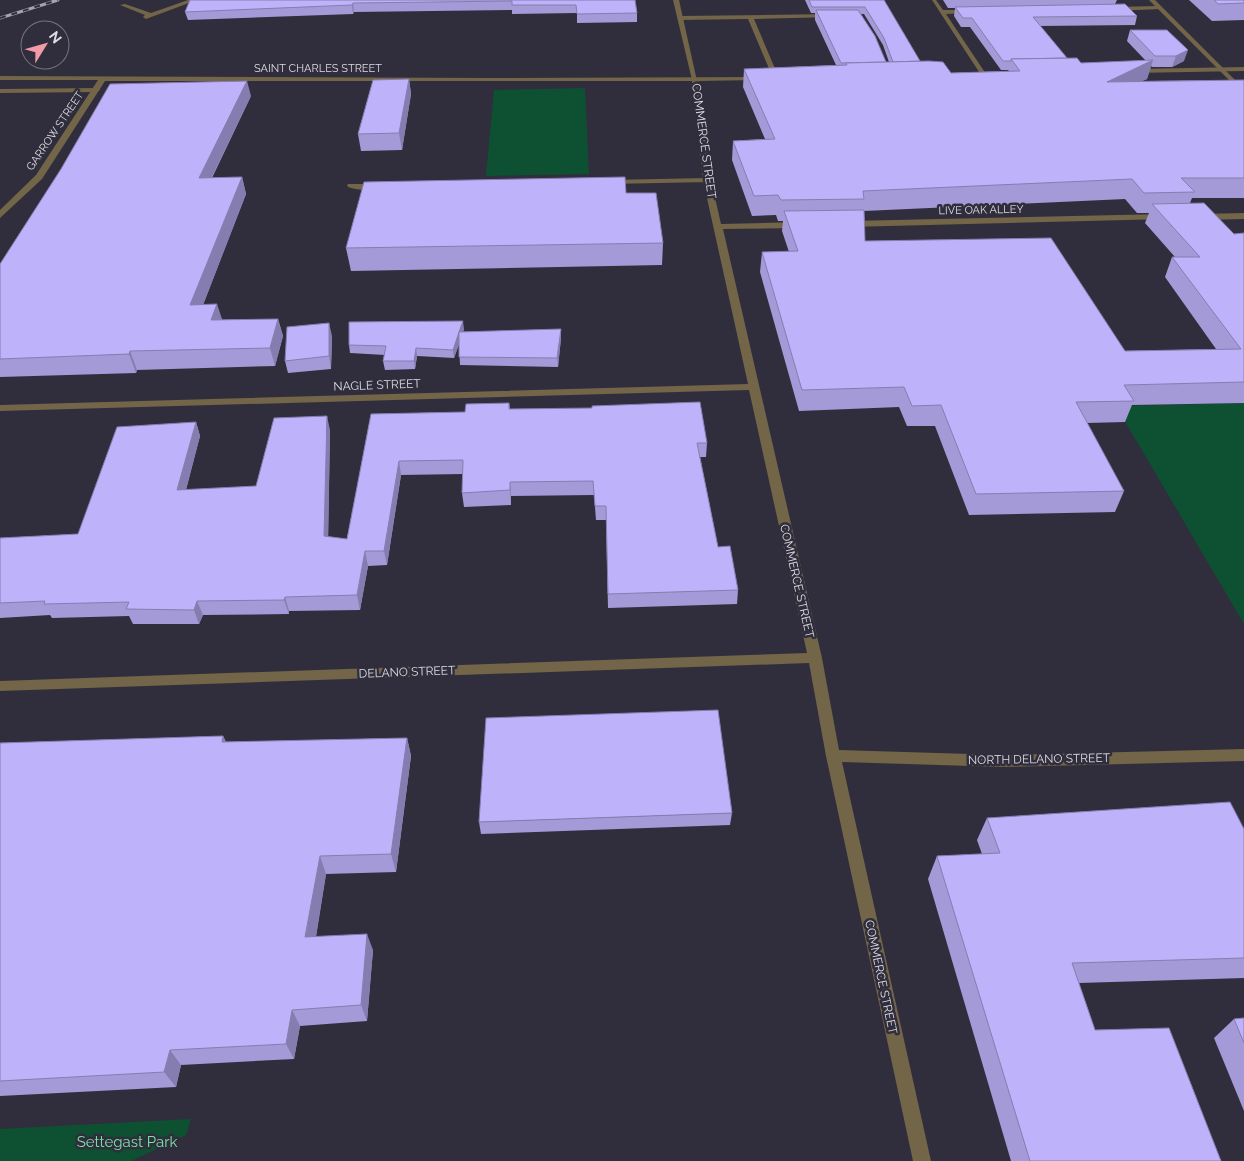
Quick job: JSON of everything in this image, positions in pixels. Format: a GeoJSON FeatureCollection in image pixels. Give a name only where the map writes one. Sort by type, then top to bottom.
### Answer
{"type":"FeatureCollection","features":[{"type":"Feature","properties":{"kind":"street"},"geometry":{"type":"LineString","coordinates":[[123,5],[148,16],[194,0]]}},
{"type":"Feature","properties":{"kind":"street","name":"COMMERCE STREET"},"geometry":{"type":"LineString","coordinates":[[676,0],[695,80],[707,180],[815,658],[833,756],[922,1161]]}},
{"type":"Feature","properties":{"kind":"street"},"geometry":{"type":"LineString","coordinates":[[1152,0],[1244,93]]}},
{"type":"Feature","properties":{"kind":"street"},"geometry":{"type":"LineString","coordinates":[[934,1],[983,74]]}},
{"type":"Feature","properties":{"kind":"street"},"geometry":{"type":"LineString","coordinates":[[1102,10],[1159,8]]}},
{"type":"Feature","properties":{"kind":"street"},"geometry":{"type":"LineString","coordinates":[[941,12],[979,11]]}},
{"type":"Feature","properties":{"kind":"street"},"geometry":{"type":"LineString","coordinates":[[680,18],[840,16]]}},
{"type":"Feature","properties":{"kind":"street","name":"SAINT CHARLES STREET"},"geometry":{"type":"LineString","coordinates":[[0,78],[695,80],[780,78],[750,17]]}},
{"type":"Feature","properties":{"kind":"street"},"geometry":{"type":"LineString","coordinates":[[1130,71],[1244,69]]}},
{"type":"Feature","properties":{"kind":"street"},"geometry":{"type":"LineString","coordinates":[[974,74],[993,74]]}},
{"type":"Feature","properties":{"kind":"street","name":"GARROW STREET"},"geometry":{"type":"LineString","coordinates":[[0,215],[39,176],[103,78]]}},
{"type":"Feature","properties":{"kind":"street"},"geometry":{"type":"LineString","coordinates":[[0,91],[96,90]]}},
{"type":"Feature","properties":{"kind":"street"},"geometry":{"type":"LineString","coordinates":[[598,182],[707,180]]}},
{"type":"Feature","properties":{"kind":"street"},"geometry":{"type":"LineString","coordinates":[[351,186],[391,185]]}},
{"type":"Feature","properties":{"kind":"street"},"geometry":{"type":"LineString","coordinates":[[1194,217],[1244,216]]}},
{"type":"Feature","properties":{"kind":"street","name":"LIVE OAK ALLEY"},"geometry":{"type":"LineString","coordinates":[[838,224],[1175,217]]}},
{"type":"Feature","properties":{"kind":"street"},"geometry":{"type":"LineString","coordinates":[[719,227],[808,225]]}},
{"type":"Feature","properties":{"kind":"street","name":"NAGLE STREET"},"geometry":{"type":"LineString","coordinates":[[0,408],[754,387]]}},
{"type":"Feature","properties":{"kind":"street","name":"DELANO STREET"},"geometry":{"type":"LineString","coordinates":[[0,686],[815,658]]}},
{"type":"Feature","properties":{"kind":"street","name":"NORTH DELANO STREET"},"geometry":{"type":"LineString","coordinates":[[833,756],[1003,761],[1244,755]]}},
{"type":"Feature","properties":{"kind":"green space"},"geometry":{"type":"Polygon","coordinates":[[[585,88],[589,174],[486,176],[494,90],[585,88]]]}},
{"type":"Feature","properties":{"kind":"green space"},"geometry":{"type":"Polygon","coordinates":[[[1244,403],[1244,624],[1116,406],[1244,403]]]}},
{"type":"Feature","properties":{"kind":"green space","name":"Settegast Park"},"geometry":{"type":"Polygon","coordinates":[[[191,1119],[186,1135],[131,1161],[0,1161],[0,1129],[191,1119]]]}},
{"type":"Feature","properties":{"kind":"building"},"geometry":{"type":"Polygon","coordinates":[[[190,0],[635,0],[637,13],[577,14],[576,5],[512,5],[512,1],[353,3],[352,5],[185,12],[190,0]]]}},
{"type":"Feature","properties":{"kind":"building"},"geometry":{"type":"Polygon","coordinates":[[[809,0],[884,0],[920,61],[893,62],[884,38],[865,7],[812,7],[809,0]]]}},
{"type":"Feature","properties":{"kind":"building"},"geometry":{"type":"Polygon","coordinates":[[[1214,0],[1244,0],[1244,3],[1218,4],[1214,0]]]}},
{"type":"Feature","properties":{"kind":"building"},"geometry":{"type":"Polygon","coordinates":[[[1125,4],[1137,16],[1033,17],[1067,58],[1011,59],[1011,61],[1003,61],[972,18],[963,18],[955,7],[1125,4]]]}},
{"type":"Feature","properties":{"kind":"building"},"geometry":{"type":"Polygon","coordinates":[[[816,10],[858,10],[875,36],[886,62],[841,63],[816,10]]]}},
{"type":"Feature","properties":{"kind":"building"},"geometry":{"type":"Polygon","coordinates":[[[1130,30],[1167,30],[1188,50],[1176,56],[1155,56],[1130,30]]]}},
{"type":"Feature","properties":{"kind":"building"},"geometry":{"type":"Polygon","coordinates":[[[1077,58],[1081,63],[1153,60],[1107,82],[1244,80],[1244,178],[1181,178],[1195,192],[1144,193],[1132,179],[863,191],[864,199],[781,200],[778,195],[754,196],[733,141],[775,139],[744,69],[847,65],[846,63],[929,61],[943,62],[951,73],[1020,71],[1011,59],[1077,58]]]}},
{"type":"Feature","properties":{"kind":"building"},"geometry":{"type":"Polygon","coordinates":[[[409,79],[399,133],[358,134],[373,80],[409,79]]]}},
{"type":"Feature","properties":{"kind":"building"},"geometry":{"type":"Polygon","coordinates":[[[247,81],[199,178],[242,177],[190,305],[217,304],[211,320],[278,319],[270,348],[130,351],[129,354],[0,359],[0,264],[61,169],[110,84],[247,81]]]}},
{"type":"Feature","properties":{"kind":"building"},"geometry":{"type":"Polygon","coordinates":[[[625,177],[626,193],[656,193],[663,243],[346,248],[364,182],[625,177]]]}},
{"type":"Feature","properties":{"kind":"building"},"geometry":{"type":"Polygon","coordinates":[[[1204,203],[1234,234],[1244,233],[1244,382],[1124,385],[1134,401],[1076,402],[1124,491],[976,494],[941,405],[912,406],[904,387],[802,390],[762,252],[798,251],[784,211],[864,210],[865,241],[1051,238],[1125,351],[1241,349],[1172,257],[1200,257],[1152,204],[1204,203]]]}},
{"type":"Feature","properties":{"kind":"building"},"geometry":{"type":"Polygon","coordinates":[[[463,321],[453,350],[416,348],[414,361],[383,361],[386,346],[349,345],[349,322],[463,321]]]}},
{"type":"Feature","properties":{"kind":"building"},"geometry":{"type":"Polygon","coordinates":[[[329,323],[329,356],[285,361],[287,327],[329,323]]]}},
{"type":"Feature","properties":{"kind":"building"},"geometry":{"type":"Polygon","coordinates":[[[561,329],[557,358],[459,357],[459,332],[561,329]]]}},
{"type":"Feature","properties":{"kind":"building"},"geometry":{"type":"Polygon","coordinates":[[[700,402],[707,443],[697,443],[718,547],[730,546],[738,590],[608,594],[606,506],[595,506],[593,481],[510,482],[510,490],[462,493],[463,460],[399,461],[384,551],[365,551],[357,595],[285,597],[284,600],[197,601],[194,610],[126,609],[129,602],[44,604],[45,601],[0,603],[0,538],[78,534],[117,427],[196,422],[177,490],[256,486],[274,418],[327,416],[324,536],[347,539],[371,414],[465,412],[466,404],[509,403],[509,409],[592,408],[592,406],[700,402]]]}},
{"type":"Feature","properties":{"kind":"building"},"geometry":{"type":"Polygon","coordinates":[[[718,710],[732,813],[479,822],[486,718],[718,710]]]}},
{"type":"Feature","properties":{"kind":"building"},"geometry":{"type":"Polygon","coordinates":[[[223,736],[222,742],[407,738],[391,854],[320,856],[305,937],[367,934],[361,1005],[292,1010],[286,1044],[170,1050],[164,1072],[0,1081],[0,743],[223,736]]]}},
{"type":"Feature","properties":{"kind":"building"},"geometry":{"type":"Polygon","coordinates":[[[1230,802],[1244,829],[1244,958],[1072,963],[1095,1030],[1169,1028],[1221,1161],[1030,1161],[937,856],[1000,853],[987,818],[1230,802]]]}},
{"type":"Feature","properties":{"kind":"building"},"geometry":{"type":"Polygon","coordinates":[[[1244,1018],[1244,1043],[1234,1019],[1244,1018]]]}},
{"type":"Feature","properties":{"kind":"railway"},"geometry":{"type":"LineString","coordinates":[[0,18],[58,0]]}}]}
